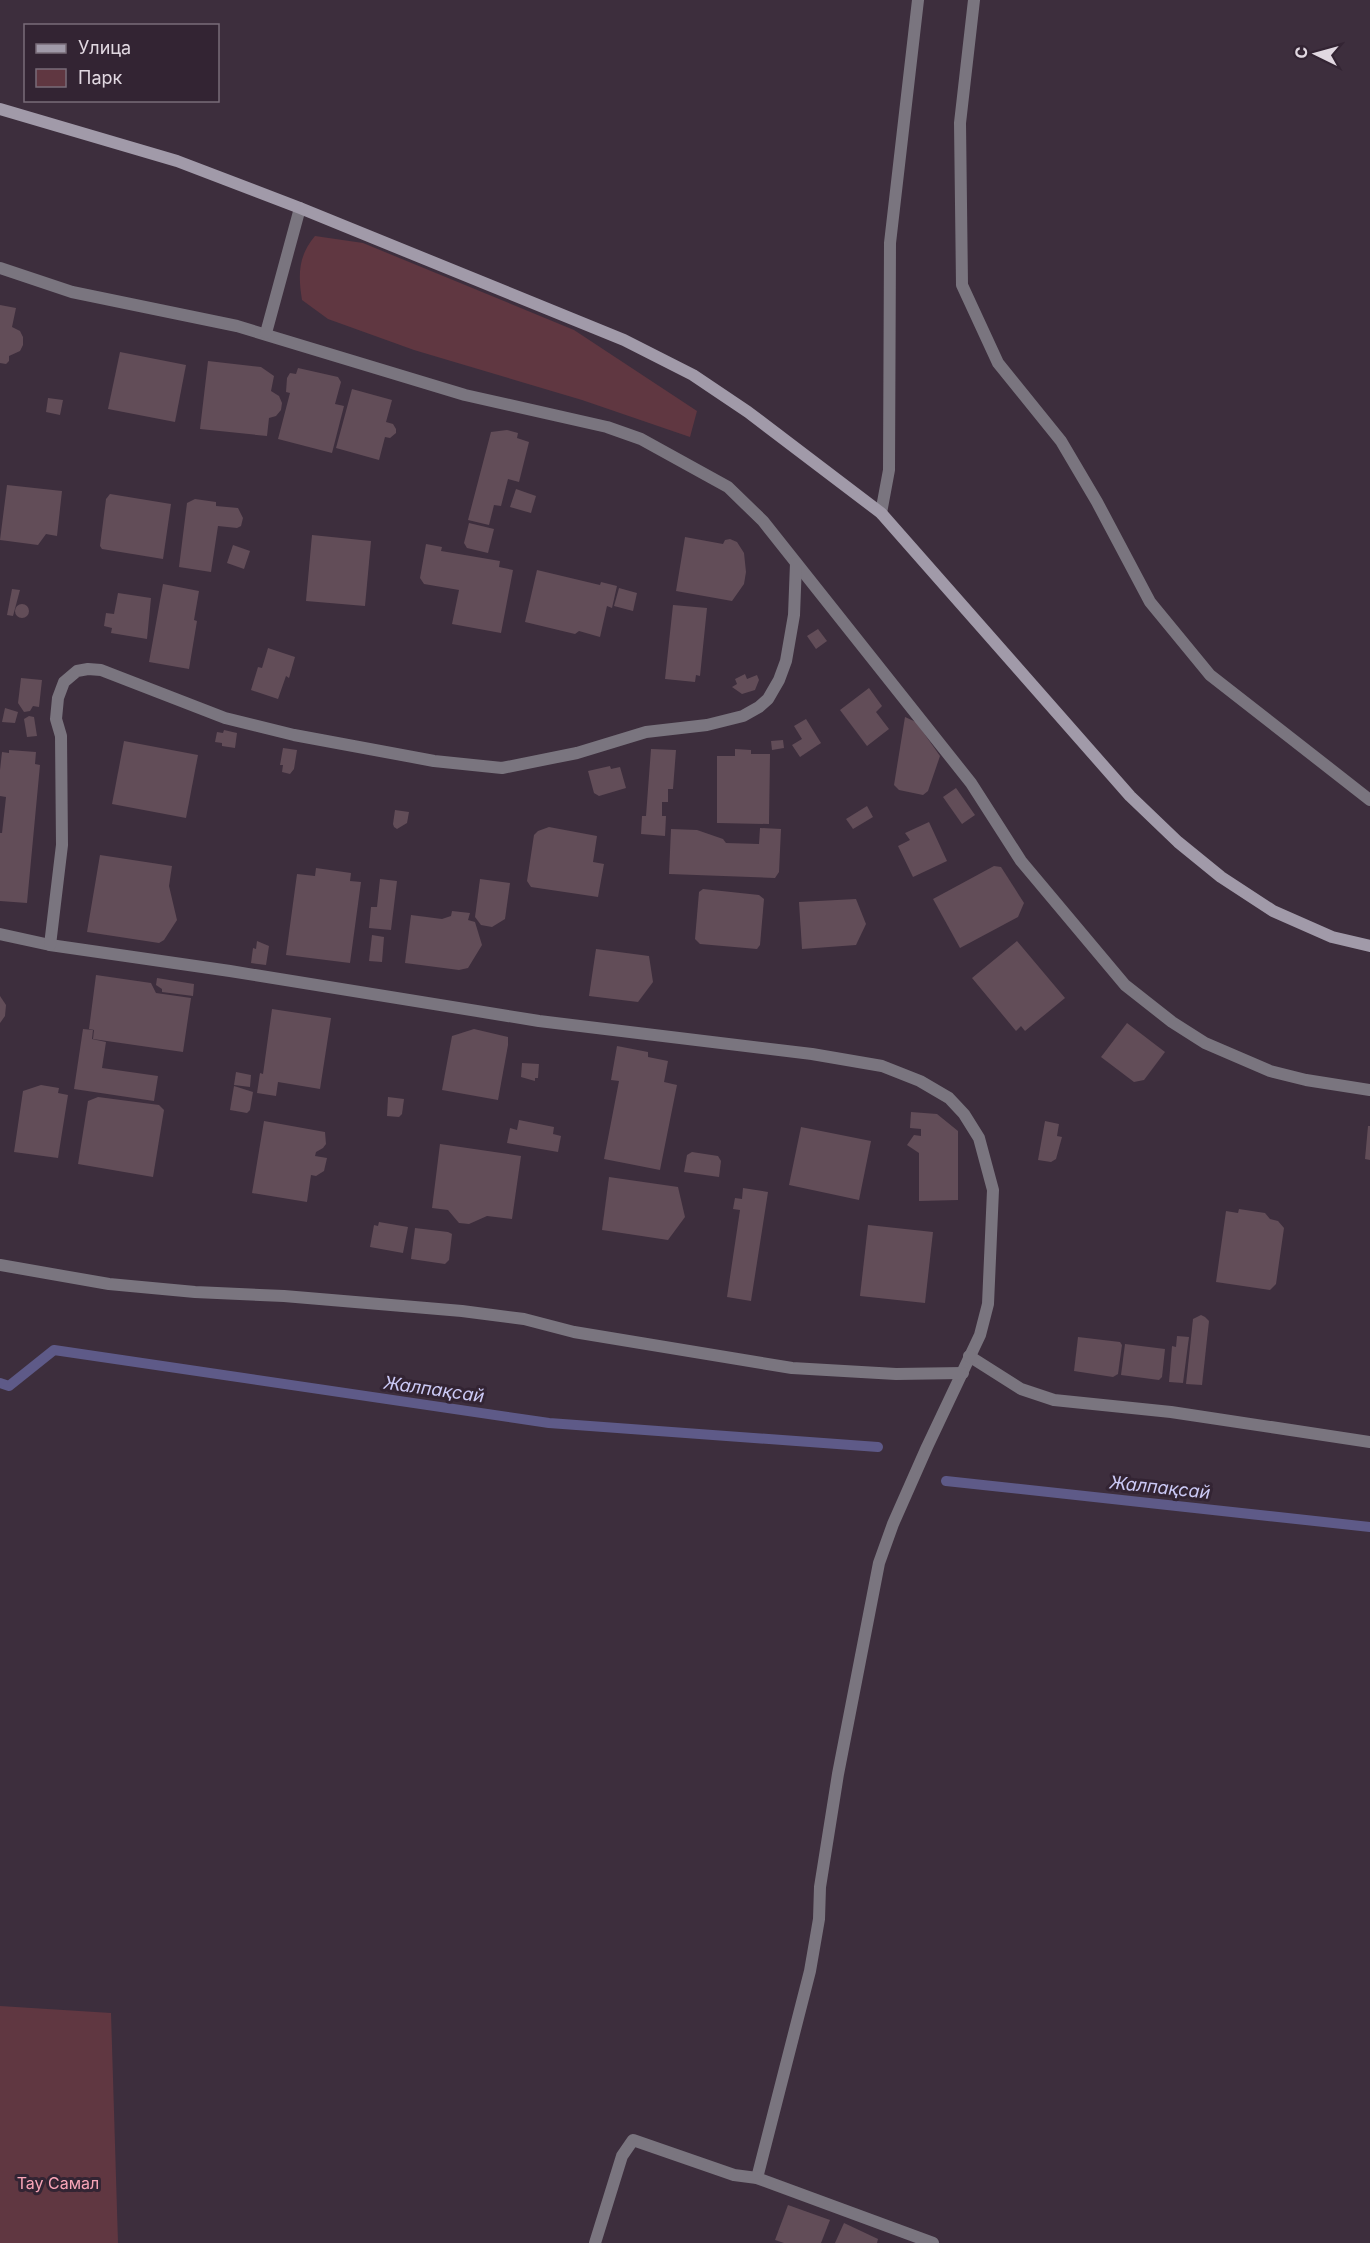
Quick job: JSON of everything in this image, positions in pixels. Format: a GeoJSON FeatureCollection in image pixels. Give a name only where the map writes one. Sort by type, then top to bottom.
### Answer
{"type":"FeatureCollection","features":[{"type":"Feature","properties":{"kind":"main road"},"geometry":{"type":"LineString","coordinates":[[0,109],[177,161],[300,208],[624,340],[693,375],[748,412],[882,513],[1130,796],[1178,842],[1221,877],[1273,911],[1332,937],[1370,946]]}},
{"type":"Feature","properties":{"kind":"street"},"geometry":{"type":"LineString","coordinates":[[882,513],[889,470],[890,243],[918,0]]}},
{"type":"Feature","properties":{"kind":"street"},"geometry":{"type":"LineString","coordinates":[[974,0],[960,123],[962,285],[998,363],[1061,441],[1097,502],[1150,602],[1210,675],[1370,800]]}},
{"type":"Feature","properties":{"kind":"street"},"geometry":{"type":"LineString","coordinates":[[266,333],[300,208]]}},
{"type":"Feature","properties":{"kind":"street"},"geometry":{"type":"LineString","coordinates":[[0,268],[72,292],[266,333],[465,395],[607,427],[641,439],[728,487],[763,521],[971,783],[1022,861],[1125,985],[1172,1023],[1205,1043],[1270,1071],[1306,1080],[1370,1090]]}},
{"type":"Feature","properties":{"kind":"street"},"geometry":{"type":"LineString","coordinates":[[50,945],[62,845],[61,735],[56,719],[58,698],[64,682],[77,671],[101,670],[225,718],[294,735],[434,761],[502,768],[578,753],[646,732],[707,725],[743,716],[759,707],[768,699],[779,680],[786,661],[794,615],[796,563]]}},
{"type":"Feature","properties":{"kind":"street"},"geometry":{"type":"LineString","coordinates":[[0,934],[50,945],[230,971],[539,1021],[812,1054],[882,1066],[920,1081],[949,1098],[964,1114],[979,1138],[993,1190],[988,1304],[980,1335],[927,1447],[893,1524],[879,1563],[838,1774],[820,1887],[819,1919],[810,1971],[757,2178]]}},
{"type":"Feature","properties":{"kind":"street"},"geometry":{"type":"LineString","coordinates":[[0,1265],[109,1284],[462,1311],[524,1319],[574,1332],[792,1368],[896,1374],[963,1373]]}},
{"type":"Feature","properties":{"kind":"street"},"geometry":{"type":"LineString","coordinates":[[969,1356],[1021,1389],[1054,1400],[1171,1412],[1370,1442]]}},
{"type":"Feature","properties":{"kind":"street"},"geometry":{"type":"LineString","coordinates":[[595,2243],[622,2156],[633,2140],[734,2175],[757,2178],[933,2243]]}},
{"type":"Feature","properties":{"kind":"green space"},"geometry":{"type":"Polygon","coordinates":[[[315,236],[363,243],[574,330],[697,411],[690,437],[582,400],[414,350],[328,319],[302,300],[300,282],[302,258],[315,236]]]}},
{"type":"Feature","properties":{"kind":"green space","name":"Тау Самал"},"geometry":{"type":"Polygon","coordinates":[[[0,2006],[111,2013],[118,2243],[0,2243],[0,2006]]]}},
{"type":"Feature","properties":{"kind":"building"},"geometry":{"type":"Polygon","coordinates":[[[0,305],[16,308],[12,327],[20,331],[23,337],[20,351],[9,356],[6,364],[0,363],[0,305]]]}},
{"type":"Feature","properties":{"kind":"building"},"geometry":{"type":"Polygon","coordinates":[[[120,352],[186,365],[175,422],[108,409],[120,352]]]}},
{"type":"Feature","properties":{"kind":"building"},"geometry":{"type":"Polygon","coordinates":[[[208,361],[261,367],[274,376],[271,391],[279,396],[282,403],[281,410],[276,416],[269,418],[267,436],[200,429],[208,361]]]}},
{"type":"Feature","properties":{"kind":"building"},"geometry":{"type":"Polygon","coordinates":[[[298,368],[338,377],[341,382],[335,404],[344,406],[332,453],[278,439],[290,393],[286,392],[287,378],[290,373],[296,374],[298,368]]]}},
{"type":"Feature","properties":{"kind":"building"},"geometry":{"type":"Polygon","coordinates":[[[352,389],[392,400],[386,422],[393,424],[396,433],[390,438],[385,437],[379,460],[336,448],[352,389]]]}},
{"type":"Feature","properties":{"kind":"building"},"geometry":{"type":"Polygon","coordinates":[[[48,398],[63,400],[60,415],[46,412],[48,398]]]}},
{"type":"Feature","properties":{"kind":"building"},"geometry":{"type":"Polygon","coordinates":[[[507,430],[518,433],[517,438],[529,442],[519,482],[508,479],[501,506],[494,505],[489,525],[468,520],[491,432],[507,430]]]}},
{"type":"Feature","properties":{"kind":"building"},"geometry":{"type":"Polygon","coordinates":[[[7,485],[62,491],[57,536],[46,534],[38,545],[0,540],[7,485]]]}},
{"type":"Feature","properties":{"kind":"building"},"geometry":{"type":"Polygon","coordinates":[[[516,489],[536,496],[531,513],[510,507],[516,489]]]}},
{"type":"Feature","properties":{"kind":"building"},"geometry":{"type":"Polygon","coordinates":[[[110,494],[171,504],[163,559],[102,549],[100,546],[106,499],[110,494]]]}},
{"type":"Feature","properties":{"kind":"building"},"geometry":{"type":"Polygon","coordinates":[[[195,499],[216,502],[216,506],[238,508],[243,518],[241,526],[237,528],[218,526],[211,572],[179,567],[187,503],[195,499]]]}},
{"type":"Feature","properties":{"kind":"building"},"geometry":{"type":"Polygon","coordinates":[[[469,523],[494,529],[488,553],[467,548],[464,543],[469,523]]]}},
{"type":"Feature","properties":{"kind":"building"},"geometry":{"type":"Polygon","coordinates":[[[312,535],[371,541],[365,606],[306,601],[312,535]]]}},
{"type":"Feature","properties":{"kind":"building"},"geometry":{"type":"Polygon","coordinates":[[[685,537],[723,544],[725,540],[730,539],[737,542],[744,553],[746,572],[744,584],[732,601],[676,591],[685,537]]]}},
{"type":"Feature","properties":{"kind":"building"},"geometry":{"type":"Polygon","coordinates":[[[426,544],[442,547],[441,551],[500,561],[499,567],[513,570],[501,633],[452,624],[459,590],[424,584],[420,578],[426,544]]]}},
{"type":"Feature","properties":{"kind":"building"},"geometry":{"type":"Polygon","coordinates":[[[233,545],[250,551],[244,569],[227,563],[233,545]]]}},
{"type":"Feature","properties":{"kind":"building"},"geometry":{"type":"Polygon","coordinates":[[[537,570],[600,585],[601,582],[617,586],[612,608],[607,606],[600,637],[579,631],[575,634],[525,622],[537,570]]]}},
{"type":"Feature","properties":{"kind":"building"},"geometry":{"type":"Polygon","coordinates":[[[163,584],[199,591],[194,620],[197,621],[189,669],[149,662],[163,584]]]}},
{"type":"Feature","properties":{"kind":"building"},"geometry":{"type":"Polygon","coordinates":[[[619,588],[637,593],[633,611],[614,606],[619,588]]]}},
{"type":"Feature","properties":{"kind":"building"},"geometry":{"type":"Polygon","coordinates":[[[12,589],[20,590],[13,616],[7,615],[12,589]]]}},
{"type":"Feature","properties":{"kind":"building"},"geometry":{"type":"Polygon","coordinates":[[[118,593],[151,598],[147,639],[111,633],[112,628],[104,626],[106,613],[114,614],[118,593]]]}},
{"type":"Feature","properties":{"kind":"building"},"geometry":{"type":"Polygon","coordinates":[[[22,604],[27,606],[29,611],[27,616],[22,618],[17,616],[15,611],[17,606],[22,604]]]}},
{"type":"Feature","properties":{"kind":"building"},"geometry":{"type":"Polygon","coordinates":[[[673,605],[707,608],[700,676],[696,675],[695,682],[665,679],[673,605]]]}},
{"type":"Feature","properties":{"kind":"building"},"geometry":{"type":"Polygon","coordinates":[[[818,629],[827,641],[816,649],[807,636],[818,629]]]}},
{"type":"Feature","properties":{"kind":"building"},"geometry":{"type":"Polygon","coordinates":[[[268,648],[295,657],[289,678],[286,676],[278,699],[251,690],[258,667],[262,668],[268,648]]]}},
{"type":"Feature","properties":{"kind":"building"},"geometry":{"type":"Polygon","coordinates":[[[745,674],[747,679],[757,675],[759,680],[755,690],[742,694],[732,687],[737,684],[735,679],[745,674]]]}},
{"type":"Feature","properties":{"kind":"building"},"geometry":{"type":"Polygon","coordinates":[[[21,678],[42,680],[39,707],[33,706],[30,711],[24,712],[18,703],[21,678]]]}},
{"type":"Feature","properties":{"kind":"building"},"geometry":{"type":"Polygon","coordinates":[[[869,688],[882,706],[876,712],[889,729],[867,746],[840,710],[869,688]]]}},
{"type":"Feature","properties":{"kind":"building"},"geometry":{"type":"Polygon","coordinates":[[[5,708],[18,712],[15,723],[2,722],[5,708]]]}},
{"type":"Feature","properties":{"kind":"building"},"geometry":{"type":"Polygon","coordinates":[[[29,716],[34,717],[37,736],[27,737],[24,719],[29,716]]]}},
{"type":"Feature","properties":{"kind":"building"},"geometry":{"type":"Polygon","coordinates":[[[905,717],[916,722],[940,756],[928,791],[923,795],[899,790],[894,785],[905,717]]]}},
{"type":"Feature","properties":{"kind":"building"},"geometry":{"type":"Polygon","coordinates":[[[806,719],[821,743],[800,757],[792,745],[802,739],[794,726],[806,719]]]}},
{"type":"Feature","properties":{"kind":"building"},"geometry":{"type":"Polygon","coordinates":[[[224,730],[237,733],[235,748],[222,746],[222,743],[215,742],[217,732],[223,733],[224,730]]]}},
{"type":"Feature","properties":{"kind":"building"},"geometry":{"type":"Polygon","coordinates":[[[783,740],[784,748],[772,750],[771,741],[783,740]]]}},
{"type":"Feature","properties":{"kind":"building"},"geometry":{"type":"Polygon","coordinates":[[[124,741],[198,755],[186,818],[112,804],[124,741]]]}},
{"type":"Feature","properties":{"kind":"building"},"geometry":{"type":"Polygon","coordinates":[[[283,748],[297,750],[294,769],[290,774],[282,772],[283,765],[280,765],[283,748]]]}},
{"type":"Feature","properties":{"kind":"building"},"geometry":{"type":"Polygon","coordinates":[[[651,749],[676,750],[673,789],[668,789],[668,802],[662,802],[662,816],[666,816],[665,836],[641,834],[642,816],[646,816],[651,749]]]}},
{"type":"Feature","properties":{"kind":"building"},"geometry":{"type":"Polygon","coordinates":[[[735,749],[751,750],[751,754],[770,754],[769,824],[717,823],[717,756],[735,756],[735,749]]]}},
{"type":"Feature","properties":{"kind":"building"},"geometry":{"type":"Polygon","coordinates":[[[9,750],[36,752],[35,764],[40,765],[27,903],[0,901],[0,833],[2,833],[6,797],[0,796],[0,770],[2,752],[9,753],[9,750]]]}},
{"type":"Feature","properties":{"kind":"building"},"geometry":{"type":"Polygon","coordinates":[[[610,766],[611,769],[620,767],[626,788],[599,796],[594,793],[588,771],[610,766]]]}},
{"type":"Feature","properties":{"kind":"building"},"geometry":{"type":"Polygon","coordinates":[[[956,788],[975,815],[962,824],[943,797],[956,788]]]}},
{"type":"Feature","properties":{"kind":"building"},"geometry":{"type":"Polygon","coordinates":[[[867,806],[873,817],[853,829],[846,819],[867,806]]]}},
{"type":"Feature","properties":{"kind":"building"},"geometry":{"type":"Polygon","coordinates":[[[395,810],[409,812],[407,823],[397,829],[393,824],[395,810]]]}},
{"type":"Feature","properties":{"kind":"building"},"geometry":{"type":"Polygon","coordinates":[[[929,822],[947,861],[913,877],[898,846],[910,840],[905,833],[929,822]]]}},
{"type":"Feature","properties":{"kind":"building"},"geometry":{"type":"Polygon","coordinates":[[[549,827],[597,836],[593,862],[604,864],[598,897],[531,887],[527,881],[534,835],[549,827]]]}},
{"type":"Feature","properties":{"kind":"building"},"geometry":{"type":"Polygon","coordinates":[[[760,828],[781,829],[779,872],[775,878],[669,874],[671,829],[697,830],[723,839],[726,843],[759,844],[760,828]]]}},
{"type":"Feature","properties":{"kind":"building"},"geometry":{"type":"Polygon","coordinates":[[[100,855],[172,866],[169,886],[177,920],[164,940],[159,943],[87,932],[100,855]]]}},
{"type":"Feature","properties":{"kind":"building"},"geometry":{"type":"Polygon","coordinates":[[[994,866],[1001,867],[1024,903],[1018,917],[960,948],[933,899],[994,866]]]}},
{"type":"Feature","properties":{"kind":"building"},"geometry":{"type":"Polygon","coordinates":[[[316,868],[351,873],[350,881],[361,882],[350,963],[286,955],[297,874],[315,876],[316,868]]]}},
{"type":"Feature","properties":{"kind":"building"},"geometry":{"type":"Polygon","coordinates":[[[380,879],[397,881],[391,930],[369,928],[371,907],[377,907],[380,879]]]}},
{"type":"Feature","properties":{"kind":"building"},"geometry":{"type":"Polygon","coordinates":[[[480,879],[510,883],[505,919],[492,927],[481,925],[475,917],[480,879]]]}},
{"type":"Feature","properties":{"kind":"building"},"geometry":{"type":"Polygon","coordinates":[[[703,889],[759,895],[764,899],[760,945],[757,949],[700,944],[695,939],[699,892],[703,889]]]}},
{"type":"Feature","properties":{"kind":"building"},"geometry":{"type":"Polygon","coordinates":[[[856,899],[866,924],[856,945],[802,949],[799,902],[856,899]]]}},
{"type":"Feature","properties":{"kind":"building"},"geometry":{"type":"Polygon","coordinates":[[[452,911],[470,913],[468,920],[475,922],[482,945],[468,968],[459,970],[405,963],[411,915],[442,919],[451,916],[452,911]]]}},
{"type":"Feature","properties":{"kind":"building"},"geometry":{"type":"Polygon","coordinates":[[[372,935],[384,937],[382,962],[369,961],[372,935]]]}},
{"type":"Feature","properties":{"kind":"building"},"geometry":{"type":"Polygon","coordinates":[[[257,941],[269,946],[266,965],[251,963],[253,948],[256,949],[257,941]]]}},
{"type":"Feature","properties":{"kind":"building"},"geometry":{"type":"Polygon","coordinates":[[[1017,941],[1065,998],[1025,1031],[1021,1026],[1016,1031],[972,978],[1017,941]]]}},
{"type":"Feature","properties":{"kind":"building"},"geometry":{"type":"Polygon","coordinates":[[[596,949],[649,956],[653,982],[638,1002],[589,996],[596,949]]]}},
{"type":"Feature","properties":{"kind":"building"},"geometry":{"type":"Polygon","coordinates":[[[96,975],[151,983],[156,993],[191,998],[183,1052],[93,1039],[94,1030],[89,1029],[96,975]]]}},
{"type":"Feature","properties":{"kind":"building"},"geometry":{"type":"Polygon","coordinates":[[[157,978],[194,984],[193,996],[162,992],[162,989],[156,985],[157,978]]]}},
{"type":"Feature","properties":{"kind":"building"},"geometry":{"type":"Polygon","coordinates":[[[0,996],[6,1005],[5,1016],[0,1023],[0,996]]]}},
{"type":"Feature","properties":{"kind":"building"},"geometry":{"type":"Polygon","coordinates":[[[272,1009],[331,1018],[320,1089],[278,1082],[276,1096],[257,1093],[260,1073],[263,1074],[272,1009]]]}},
{"type":"Feature","properties":{"kind":"building"},"geometry":{"type":"Polygon","coordinates":[[[1127,1023],[1165,1052],[1144,1080],[1134,1082],[1101,1057],[1127,1023]]]}},
{"type":"Feature","properties":{"kind":"building"},"geometry":{"type":"Polygon","coordinates":[[[83,1029],[93,1030],[92,1039],[106,1042],[102,1068],[158,1076],[154,1101],[74,1089],[83,1029]]]}},
{"type":"Feature","properties":{"kind":"building"},"geometry":{"type":"Polygon","coordinates":[[[474,1029],[508,1037],[498,1100],[442,1090],[452,1036],[474,1029]]]}},
{"type":"Feature","properties":{"kind":"building"},"geometry":{"type":"Polygon","coordinates":[[[617,1046],[648,1052],[648,1057],[668,1061],[664,1082],[677,1085],[660,1170],[604,1159],[619,1081],[611,1080],[617,1046]]]}},
{"type":"Feature","properties":{"kind":"building"},"geometry":{"type":"Polygon","coordinates":[[[522,1063],[539,1064],[538,1078],[535,1078],[535,1081],[521,1077],[522,1063]]]}},
{"type":"Feature","properties":{"kind":"building"},"geometry":{"type":"Polygon","coordinates":[[[236,1072],[251,1075],[250,1087],[234,1085],[236,1072]]]}},
{"type":"Feature","properties":{"kind":"building"},"geometry":{"type":"Polygon","coordinates":[[[41,1085],[59,1088],[58,1093],[68,1095],[58,1158],[14,1152],[23,1091],[41,1085]]]}},
{"type":"Feature","properties":{"kind":"building"},"geometry":{"type":"Polygon","coordinates":[[[234,1086],[253,1092],[250,1110],[247,1113],[230,1110],[234,1086]]]}},
{"type":"Feature","properties":{"kind":"building"},"geometry":{"type":"Polygon","coordinates":[[[98,1097],[159,1105],[164,1110],[153,1177],[78,1164],[88,1101],[98,1097]]]}},
{"type":"Feature","properties":{"kind":"building"},"geometry":{"type":"Polygon","coordinates":[[[388,1097],[404,1099],[402,1114],[399,1117],[387,1116],[388,1097]]]}},
{"type":"Feature","properties":{"kind":"building"},"geometry":{"type":"Polygon","coordinates":[[[911,1112],[937,1114],[958,1131],[958,1200],[919,1201],[919,1153],[907,1145],[914,1135],[921,1136],[921,1129],[910,1128],[911,1112]]]}},
{"type":"Feature","properties":{"kind":"building"},"geometry":{"type":"Polygon","coordinates":[[[519,1120],[554,1127],[553,1134],[561,1136],[558,1152],[507,1143],[510,1128],[517,1130],[519,1120]]]}},
{"type":"Feature","properties":{"kind":"building"},"geometry":{"type":"Polygon","coordinates":[[[264,1121],[325,1132],[326,1144],[316,1152],[315,1156],[327,1158],[324,1171],[316,1176],[311,1175],[307,1202],[252,1193],[264,1121]]]}},
{"type":"Feature","properties":{"kind":"building"},"geometry":{"type":"Polygon","coordinates":[[[1045,1121],[1059,1124],[1057,1136],[1062,1137],[1056,1159],[1051,1162],[1038,1160],[1045,1121]]]}},
{"type":"Feature","properties":{"kind":"building"},"geometry":{"type":"Polygon","coordinates":[[[1368,1126],[1370,1126],[1370,1160],[1365,1159],[1368,1126]]]}},
{"type":"Feature","properties":{"kind":"building"},"geometry":{"type":"Polygon","coordinates":[[[801,1127],[871,1141],[859,1200],[789,1185],[801,1127]]]}},
{"type":"Feature","properties":{"kind":"building"},"geometry":{"type":"Polygon","coordinates":[[[440,1144],[521,1156],[512,1219],[487,1216],[469,1224],[459,1223],[448,1210],[432,1208],[440,1144]]]}},
{"type":"Feature","properties":{"kind":"building"},"geometry":{"type":"Polygon","coordinates":[[[692,1152],[718,1156],[721,1161],[719,1177],[684,1172],[687,1155],[692,1152]]]}},
{"type":"Feature","properties":{"kind":"building"},"geometry":{"type":"Polygon","coordinates":[[[609,1177],[678,1187],[685,1217],[668,1240],[602,1230],[609,1177]]]}},
{"type":"Feature","properties":{"kind":"building"},"geometry":{"type":"Polygon","coordinates":[[[743,1188],[768,1192],[751,1301],[727,1297],[740,1210],[733,1209],[735,1198],[742,1199],[743,1188]]]}},
{"type":"Feature","properties":{"kind":"building"},"geometry":{"type":"Polygon","coordinates":[[[1239,1209],[1265,1213],[1284,1228],[1276,1284],[1270,1290],[1216,1282],[1226,1211],[1238,1213],[1239,1209]]]}},
{"type":"Feature","properties":{"kind":"building"},"geometry":{"type":"Polygon","coordinates":[[[379,1222],[408,1227],[403,1253],[370,1247],[374,1225],[378,1226],[379,1222]]]}},
{"type":"Feature","properties":{"kind":"building"},"geometry":{"type":"Polygon","coordinates":[[[868,1225],[933,1232],[925,1303],[860,1296],[868,1225]]]}},
{"type":"Feature","properties":{"kind":"building"},"geometry":{"type":"Polygon","coordinates":[[[415,1228],[452,1234],[449,1260],[445,1264],[411,1259],[415,1228]]]}},
{"type":"Feature","properties":{"kind":"building"},"geometry":{"type":"Polygon","coordinates":[[[1201,1315],[1209,1321],[1202,1385],[1186,1384],[1193,1319],[1201,1315]]]}},
{"type":"Feature","properties":{"kind":"building"},"geometry":{"type":"Polygon","coordinates":[[[1177,1336],[1189,1337],[1183,1383],[1169,1382],[1172,1346],[1176,1347],[1177,1336]]]}},
{"type":"Feature","properties":{"kind":"building"},"geometry":{"type":"Polygon","coordinates":[[[1078,1337],[1120,1342],[1122,1345],[1118,1374],[1113,1377],[1074,1371],[1078,1337]]]}},
{"type":"Feature","properties":{"kind":"building"},"geometry":{"type":"Polygon","coordinates":[[[1125,1344],[1165,1349],[1162,1377],[1159,1380],[1121,1375],[1125,1344]]]}},
{"type":"Feature","properties":{"kind":"building"},"geometry":{"type":"Polygon","coordinates":[[[788,2205],[830,2220],[821,2243],[784,2243],[775,2240],[788,2205]]]}},
{"type":"Feature","properties":{"kind":"building"},"geometry":{"type":"Polygon","coordinates":[[[844,2223],[878,2239],[877,2243],[835,2243],[844,2223]]]}},
{"type":"Feature","properties":{"kind":"waterway","name":"Жалпақсай"},"geometry":{"type":"LineString","coordinates":[[0,1383],[9,1386],[54,1350],[549,1423],[878,1447]]}},
{"type":"Feature","properties":{"kind":"waterway","name":"Жалпақсай"},"geometry":{"type":"LineString","coordinates":[[946,1481],[1370,1527]]}}]}
